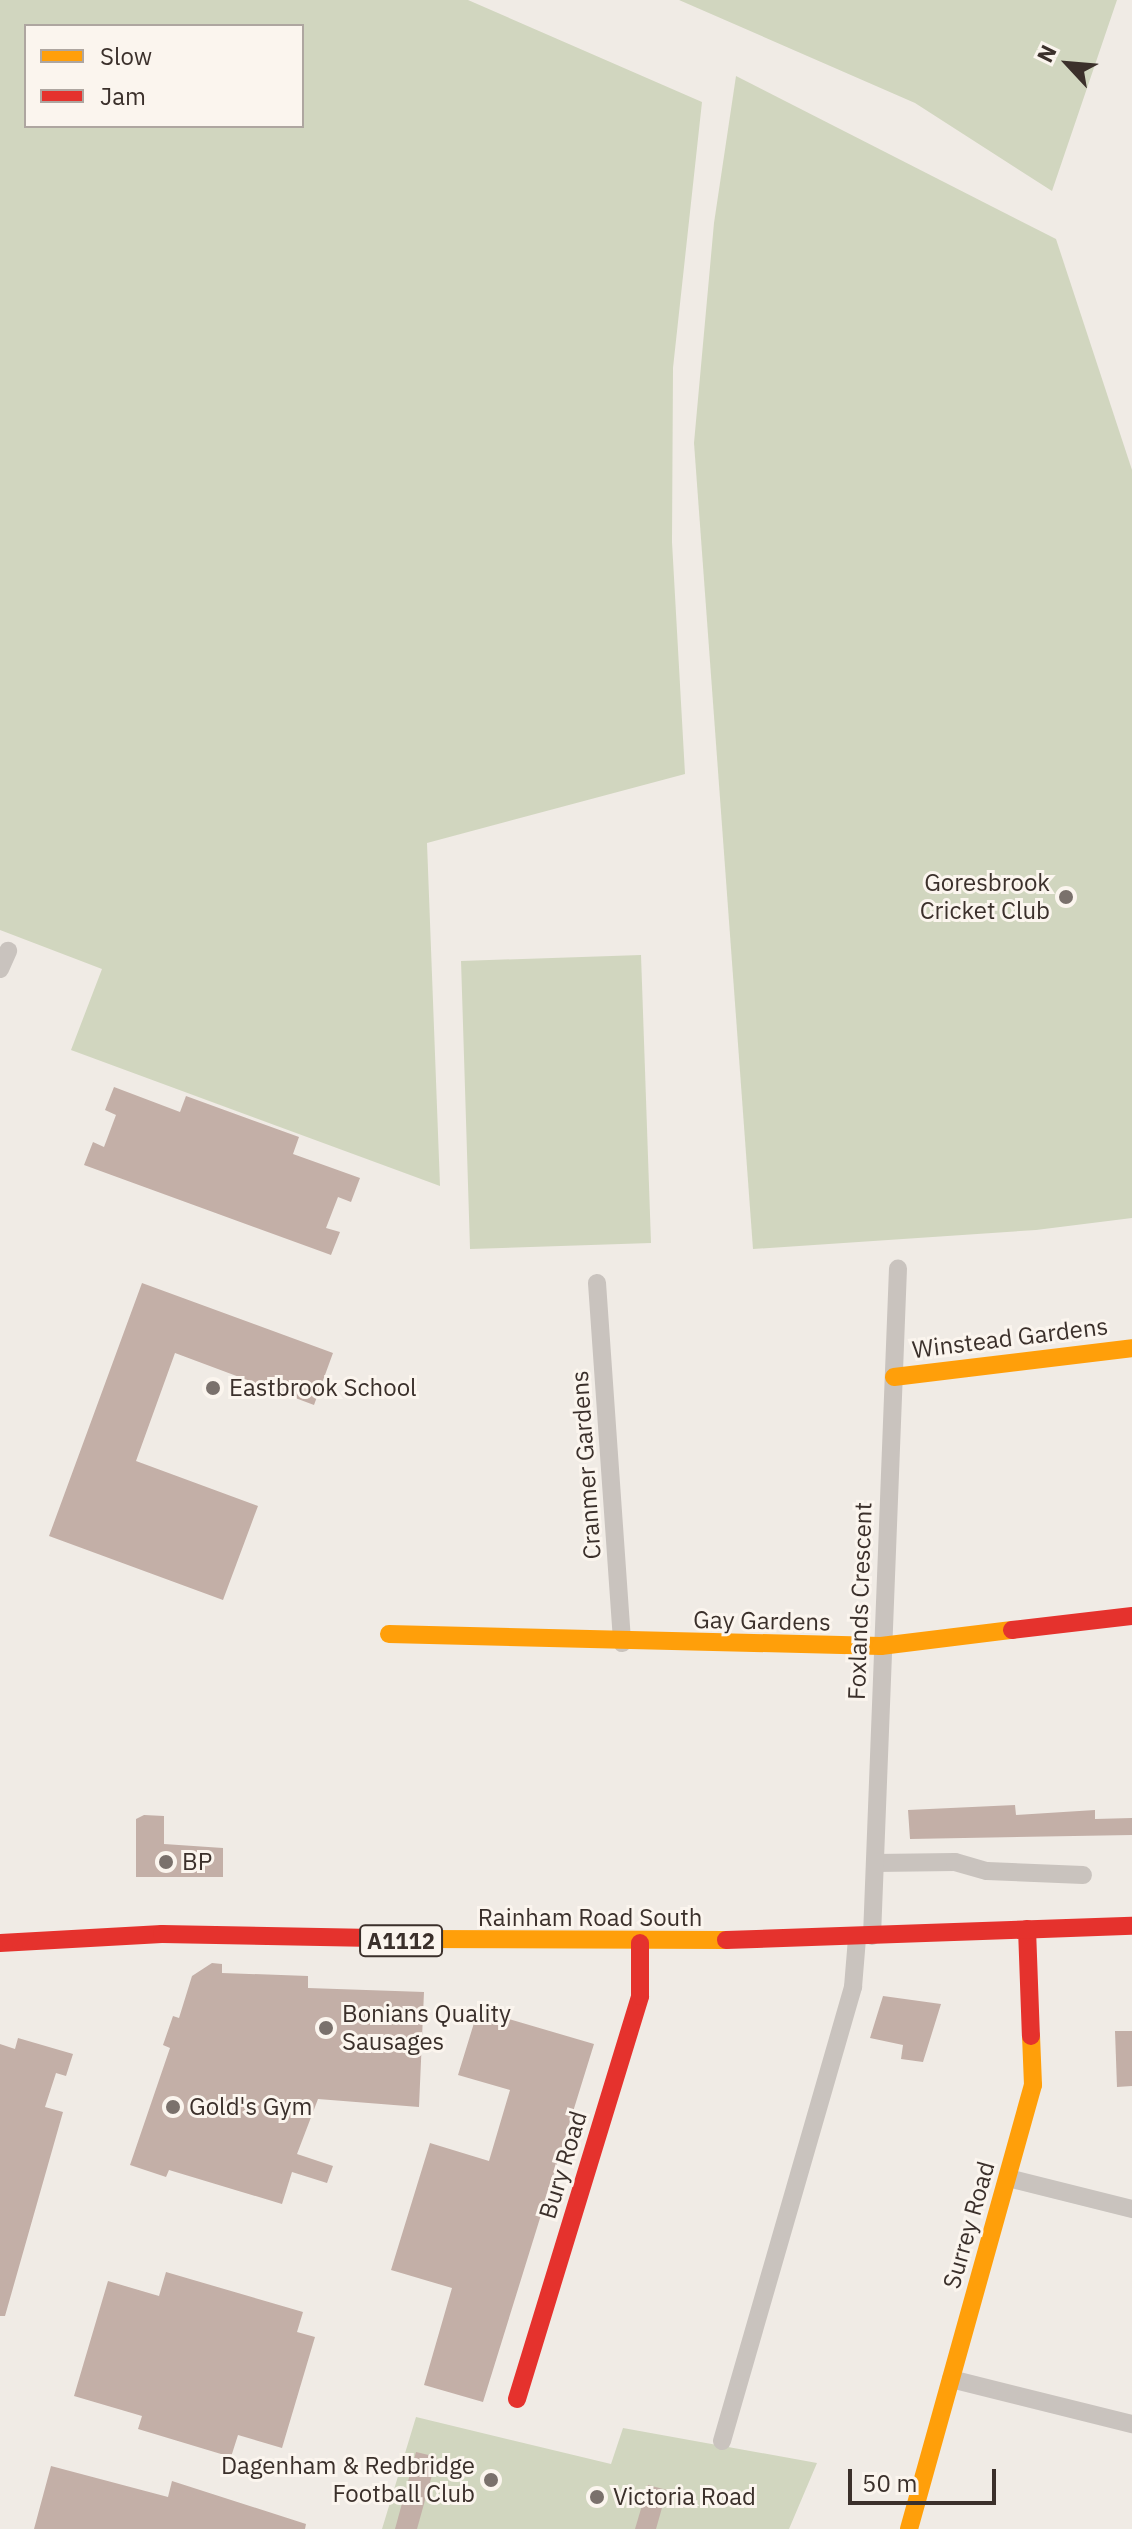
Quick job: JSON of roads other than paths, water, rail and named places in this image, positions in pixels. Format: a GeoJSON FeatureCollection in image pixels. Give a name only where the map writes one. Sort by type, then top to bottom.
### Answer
{"type":"FeatureCollection","features":[{"type":"Feature","properties":{"kind":"street"},"geometry":{"type":"LineString","coordinates":[[0,969],[8,951]]}},
{"type":"Feature","properties":{"kind":"street","name":"Foxlands Crescent"},"geometry":{"type":"LineString","coordinates":[[864,1937],[875,1863],[881,1646],[898,1269]]}},
{"type":"Feature","properties":{"kind":"street","name":"Cranmer Gardens"},"geometry":{"type":"LineString","coordinates":[[597,1283],[622,1643]]}},
{"type":"Feature","properties":{"kind":"street","name":"Winstead Gardens"},"geometry":{"type":"LineString","coordinates":[[894,1377],[1132,1348]]}},
{"type":"Feature","properties":{"kind":"street","name":"Gay Gardens"},"geometry":{"type":"LineString","coordinates":[[389,1634],[622,1643],[881,1646],[1132,1616]]}},
{"type":"Feature","properties":{"kind":"street"},"geometry":{"type":"LineString","coordinates":[[875,1863],[955,1862],[987,1871],[1083,1875]]}},
{"type":"Feature","properties":{"kind":"street","name":"Rainham Road South"},"geometry":{"type":"LineString","coordinates":[[0,1943],[162,1934],[640,1943],[1132,1926]]}},
{"type":"Feature","properties":{"kind":"street","name":"Surrey Road"},"geometry":{"type":"LineString","coordinates":[[909,2529],[1033,2085],[1027,1929]]}},
{"type":"Feature","properties":{"kind":"street"},"geometry":{"type":"LineString","coordinates":[[722,2441],[853,1987],[864,1937]]}},
{"type":"Feature","properties":{"kind":"street","name":"Bury Road"},"geometry":{"type":"LineString","coordinates":[[517,2399],[640,1996],[640,1943]]}},
{"type":"Feature","properties":{"kind":"street"},"geometry":{"type":"LineString","coordinates":[[1008,2178],[1132,2209]]}},
{"type":"Feature","properties":{"kind":"street"},"geometry":{"type":"LineString","coordinates":[[951,2379],[1132,2424]]}},
{"type":"Feature","properties":{"kind":"place","name":"Goresbrook Cricket Club"},"geometry":{"type":"Point","coordinates":[1066,897]}},
{"type":"Feature","properties":{"kind":"place","name":"Eastbrook School"},"geometry":{"type":"Point","coordinates":[213,1388]}},
{"type":"Feature","properties":{"kind":"place","name":"BP"},"geometry":{"type":"Point","coordinates":[166,1862]}},
{"type":"Feature","properties":{"kind":"place","name":"Bonians Quality Sausages"},"geometry":{"type":"Point","coordinates":[326,2028]}},
{"type":"Feature","properties":{"kind":"place","name":"Gold's Gym"},"geometry":{"type":"Point","coordinates":[173,2107]}},
{"type":"Feature","properties":{"kind":"place","name":"Dagenham & Redbridge Football Club"},"geometry":{"type":"Point","coordinates":[491,2480]}},
{"type":"Feature","properties":{"kind":"place","name":"Victoria Road"},"geometry":{"type":"Point","coordinates":[597,2497]}}]}
